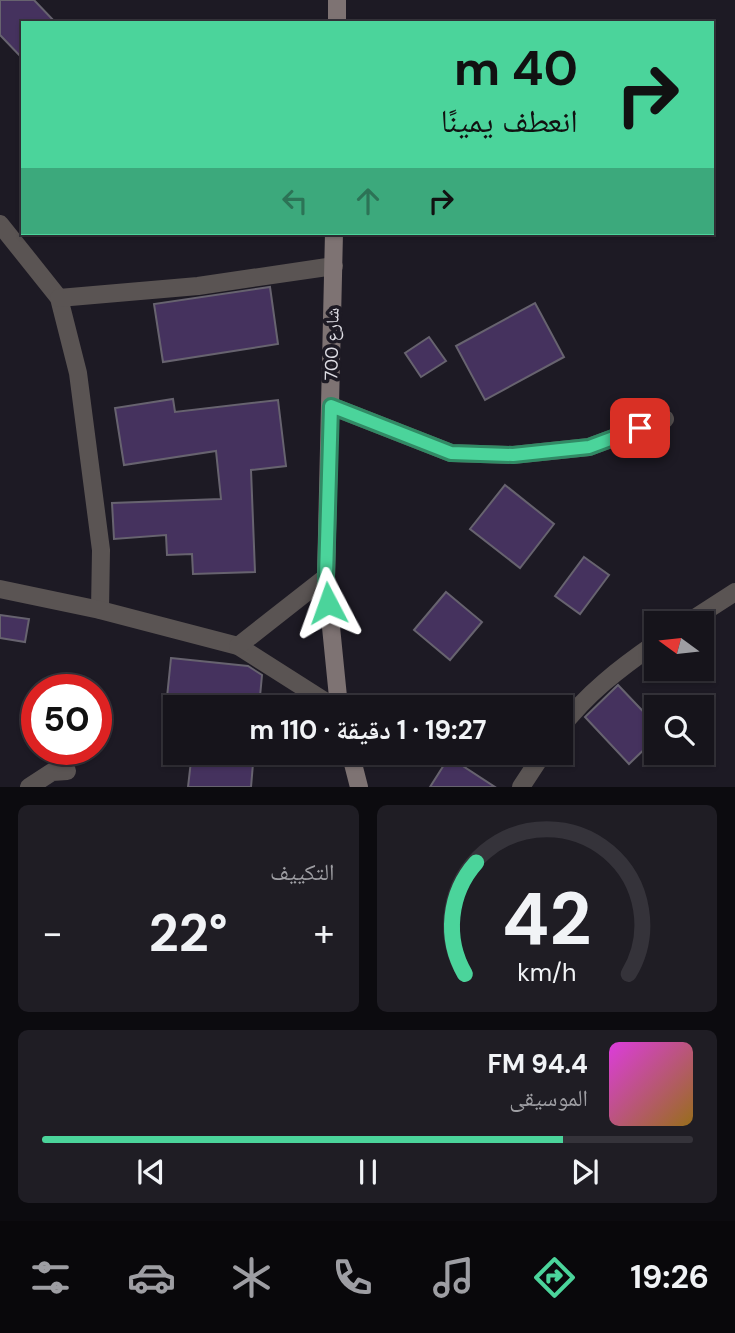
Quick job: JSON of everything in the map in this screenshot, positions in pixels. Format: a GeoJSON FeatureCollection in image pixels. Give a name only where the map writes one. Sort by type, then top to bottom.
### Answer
{"type":"FeatureCollection","features":[{"type":"Feature","properties":{"kind":"main road"},"geometry":{"type":"LineString","coordinates":[[337,0],[337,21]]}},
{"type":"Feature","properties":{"kind":"main road","name":"شارع 700"},"geometry":{"type":"LineString","coordinates":[[334,235],[326,577],[335,695]]}},
{"type":"Feature","properties":{"kind":"main road"},"geometry":{"type":"LineString","coordinates":[[353,765],[359,787]]}},
{"type":"Feature","properties":{"kind":"street"},"geometry":{"type":"LineString","coordinates":[[0,224],[59,298],[78,373],[89,453],[101,550],[100,610]]}},
{"type":"Feature","properties":{"kind":"street"},"geometry":{"type":"LineString","coordinates":[[59,298],[198,286],[334,266]]}},
{"type":"Feature","properties":{"kind":"street"},"geometry":{"type":"LineString","coordinates":[[331,406],[451,453],[513,455],[589,447],[665,419]]}},
{"type":"Feature","properties":{"kind":"street"},"geometry":{"type":"LineString","coordinates":[[238,646],[326,577]]}},
{"type":"Feature","properties":{"kind":"street"},"geometry":{"type":"LineString","coordinates":[[0,589],[100,610],[238,646],[317,695]]}},
{"type":"Feature","properties":{"kind":"street"},"geometry":{"type":"LineString","coordinates":[[706,611],[735,592]]}},
{"type":"Feature","properties":{"kind":"street"},"geometry":{"type":"LineString","coordinates":[[573,712],[599,687],[644,651]]}},
{"type":"Feature","properties":{"kind":"street"},"geometry":{"type":"LineString","coordinates":[[521,787],[535,765]]}},
{"type":"Feature","properties":{"kind":"street"},"geometry":{"type":"LineString","coordinates":[[29,787],[52,772],[67,771]]}},
{"type":"Feature","properties":{"kind":"building"},"geometry":{"type":"Polygon","coordinates":[[[0,0],[34,0],[54,21],[21,21],[21,57],[0,35],[0,0]]]}},
{"type":"Feature","properties":{"kind":"building"},"geometry":{"type":"Polygon","coordinates":[[[270,287],[278,344],[163,362],[154,304],[270,287]]]}},
{"type":"Feature","properties":{"kind":"building"},"geometry":{"type":"Polygon","coordinates":[[[535,303],[564,357],[485,400],[456,346],[535,303]]]}},
{"type":"Feature","properties":{"kind":"building"},"geometry":{"type":"Polygon","coordinates":[[[429,337],[446,361],[421,377],[405,353],[429,337]]]}},
{"type":"Feature","properties":{"kind":"building"},"geometry":{"type":"Polygon","coordinates":[[[173,399],[175,412],[278,400],[286,466],[251,470],[255,572],[193,574],[192,554],[167,555],[166,535],[114,539],[112,503],[221,499],[216,451],[124,465],[115,408],[173,399]]]}},
{"type":"Feature","properties":{"kind":"building"},"geometry":{"type":"Polygon","coordinates":[[[505,485],[554,524],[520,568],[470,529],[505,485]]]}},
{"type":"Feature","properties":{"kind":"building"},"geometry":{"type":"Polygon","coordinates":[[[584,557],[609,575],[580,614],[555,596],[584,557]]]}},
{"type":"Feature","properties":{"kind":"building"},"geometry":{"type":"Polygon","coordinates":[[[446,592],[482,622],[450,660],[414,630],[446,592]]]}},
{"type":"Feature","properties":{"kind":"building"},"geometry":{"type":"Polygon","coordinates":[[[0,615],[29,619],[25,642],[0,638],[0,615]]]}},
{"type":"Feature","properties":{"kind":"building"},"geometry":{"type":"Polygon","coordinates":[[[171,658],[248,666],[262,675],[260,695],[167,695],[171,658]]]}},
{"type":"Feature","properties":{"kind":"building"},"geometry":{"type":"Polygon","coordinates":[[[618,685],[644,712],[644,750],[629,764],[585,717],[618,685]]]}},
{"type":"Feature","properties":{"kind":"building"},"geometry":{"type":"Polygon","coordinates":[[[191,765],[253,765],[251,787],[188,787],[191,765]]]}},
{"type":"Feature","properties":{"kind":"building"},"geometry":{"type":"Polygon","coordinates":[[[444,765],[461,765],[495,787],[430,787],[444,765]]]}},
{"type":"Feature","properties":{"kind":"route"},"geometry":{"type":"LineString","coordinates":[[328,603],[326,577],[331,406],[451,453],[513,455],[589,447],[640,428]]}}]}
